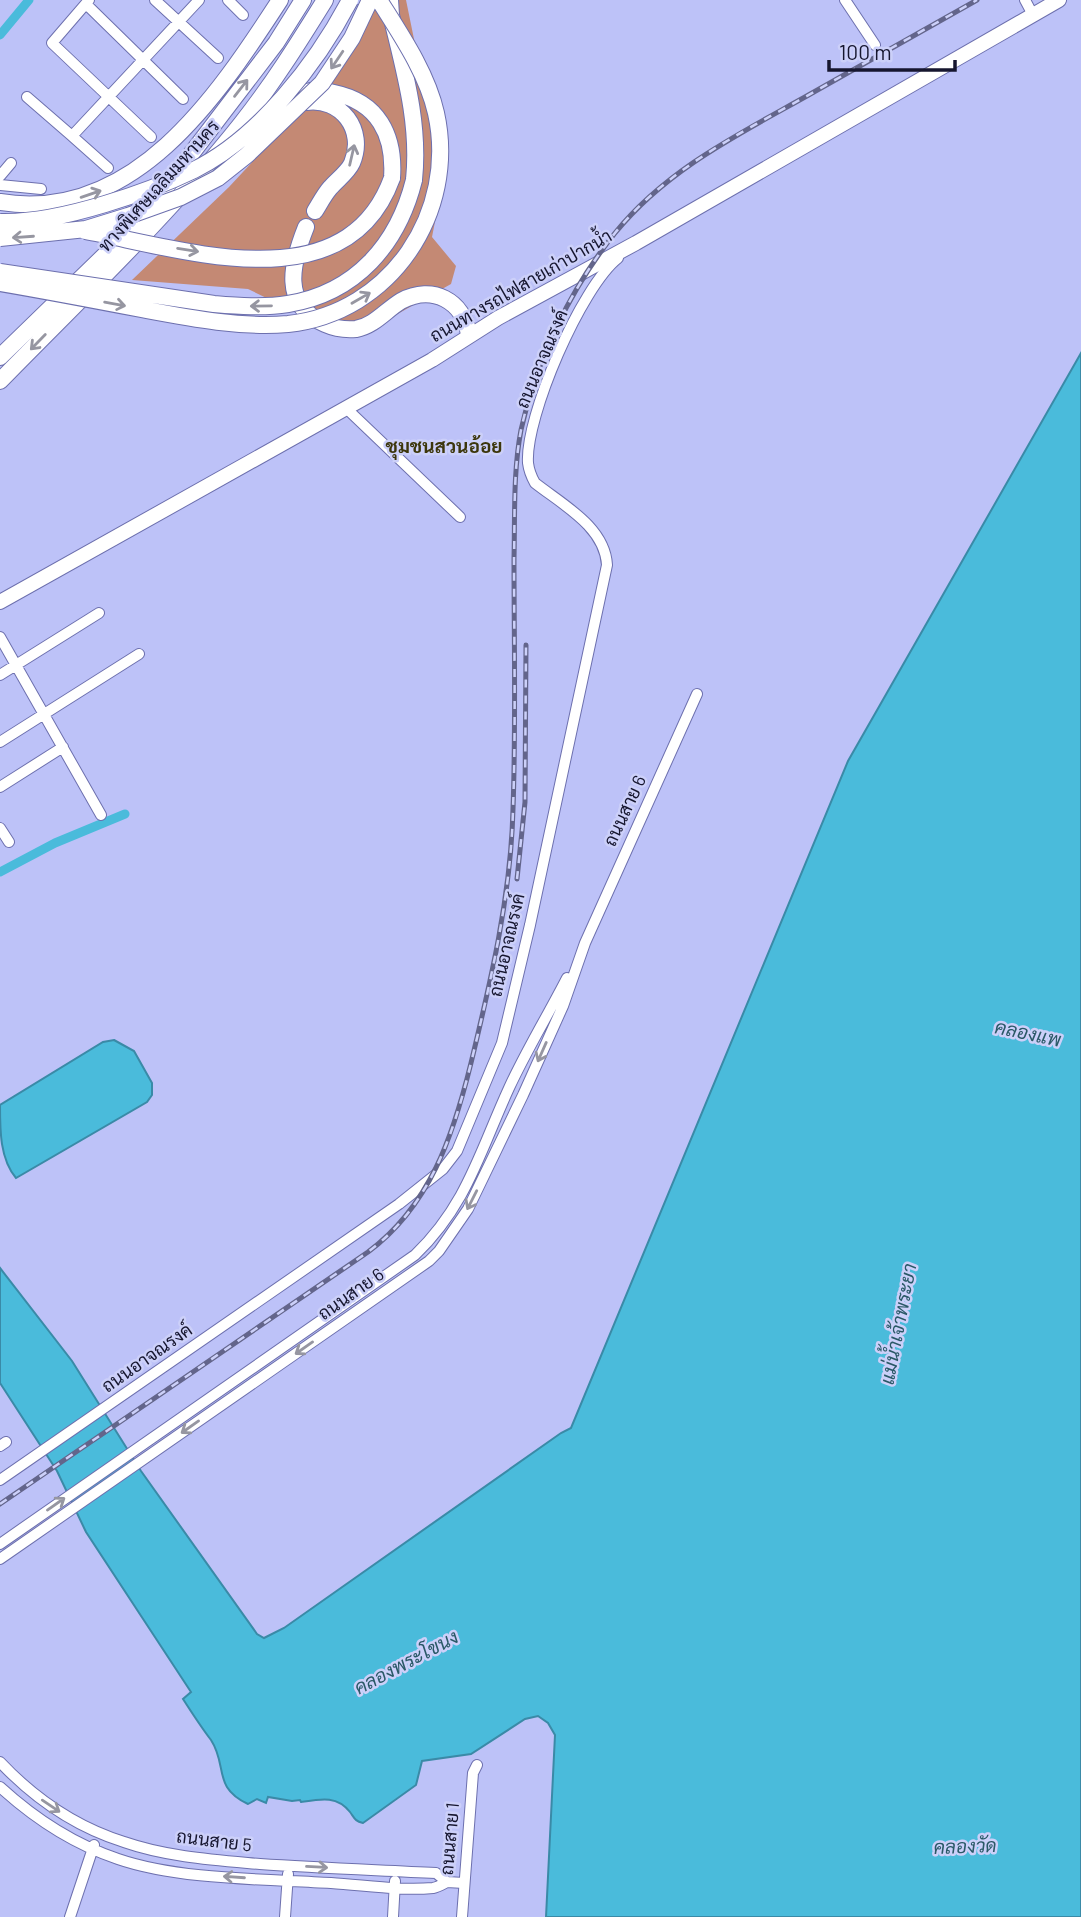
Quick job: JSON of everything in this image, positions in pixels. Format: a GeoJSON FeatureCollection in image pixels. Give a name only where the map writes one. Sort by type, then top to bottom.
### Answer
{"type":"FeatureCollection","features":[{"type":"Feature","properties":{"kind":"highway"},"geometry":{"type":"LineString","coordinates":[[0,202],[58,204],[93,194],[128,176],[179,133],[215,92],[247,51],[280,0]]}},
{"type":"Feature","properties":{"kind":"highway","name":"ทางพิเศษเฉลิมมหานคร"},"geometry":{"type":"LineString","coordinates":[[0,357],[140,221],[276,43],[303,0]]}},
{"type":"Feature","properties":{"kind":"highway","name":"ทางพิเศษเฉลิมมหานคร"},"geometry":{"type":"LineString","coordinates":[[0,381],[154,223],[241,124],[275,78],[325,0]]}},
{"type":"Feature","properties":{"kind":"highway"},"geometry":{"type":"LineString","coordinates":[[0,222],[83,210],[138,194],[195,169],[248,131],[279,101],[310,66],[350,0]]}},
{"type":"Feature","properties":{"kind":"highway"},"geometry":{"type":"LineString","coordinates":[[0,239],[86,229],[170,201],[218,178],[247,155],[322,82],[352,38],[370,0]]}},
{"type":"Feature","properties":{"kind":"highway"},"geometry":{"type":"LineString","coordinates":[[0,283],[169,314],[259,325],[313,320],[361,299],[377,288],[397,269],[413,248],[427,221],[439,179],[440,158],[440,134],[427,88],[400,33],[379,0]]}},
{"type":"Feature","properties":{"kind":"highway"},"geometry":{"type":"LineString","coordinates":[[0,272],[242,307],[290,304],[314,298],[361,271],[380,252],[400,223],[408,205],[417,153],[415,125],[390,0]]}},
{"type":"Feature","properties":{"kind":"highway"},"geometry":{"type":"LineString","coordinates":[[0,216],[241,258],[261,260],[299,257],[330,247],[360,228],[378,207],[392,178],[393,160],[387,132],[369,109],[346,95],[316,90],[300,96],[281,110],[220,173],[154,223]]}},
{"type":"Feature","properties":{"kind":"highway"},"geometry":{"type":"LineString","coordinates":[[281,110],[300,103],[327,103],[344,113],[355,135],[352,165],[328,190],[314,211]]}},
{"type":"Feature","properties":{"kind":"highway"},"geometry":{"type":"LineString","coordinates":[[306,227],[293,266],[293,279],[300,305],[308,314],[335,328],[354,329],[374,321],[404,300],[417,295],[435,295],[445,297],[458,307],[466,321],[469,334]]}},
{"type":"Feature","properties":{"kind":"main road","name":"ถนนทางรถไฟสายเก่าปากน้ำ"},"geometry":{"type":"LineString","coordinates":[[0,602],[347,409],[432,360],[469,334],[636,243],[1059,0]]}},
{"type":"Feature","properties":{"kind":"street"},"geometry":{"type":"LineString","coordinates":[[155,0],[218,58]]}},
{"type":"Feature","properties":{"kind":"street"},"geometry":{"type":"LineString","coordinates":[[72,136],[199,0]]}},
{"type":"Feature","properties":{"kind":"street"},"geometry":{"type":"LineString","coordinates":[[228,0],[243,15]]}},
{"type":"Feature","properties":{"kind":"street"},"geometry":{"type":"LineString","coordinates":[[845,0],[874,45]]}},
{"type":"Feature","properties":{"kind":"street"},"geometry":{"type":"LineString","coordinates":[[1025,0],[1034,15]]}},
{"type":"Feature","properties":{"kind":"street"},"geometry":{"type":"LineString","coordinates":[[151,137],[52,43],[88,2],[183,99]]}},
{"type":"Feature","properties":{"kind":"street"},"geometry":{"type":"LineString","coordinates":[[27,97],[108,168]]}},
{"type":"Feature","properties":{"kind":"street"},"geometry":{"type":"LineString","coordinates":[[0,176],[11,163]]}},
{"type":"Feature","properties":{"kind":"street"},"geometry":{"type":"LineString","coordinates":[[0,185],[41,188]]}},
{"type":"Feature","properties":{"kind":"street","name":"ถนนอาจณรงค์"},"geometry":{"type":"LineString","coordinates":[[0,1480],[399,1204],[449,1163],[463,1138],[502,1043],[607,565],[603,545],[593,529],[535,483],[530,474],[528,455],[532,430],[546,385],[574,322],[610,264],[636,243]]}},
{"type":"Feature","properties":{"kind":"street"},"geometry":{"type":"LineString","coordinates":[[347,409],[460,517]]}},
{"type":"Feature","properties":{"kind":"street"},"geometry":{"type":"LineString","coordinates":[[0,675],[99,613]]}},
{"type":"Feature","properties":{"kind":"street"},"geometry":{"type":"LineString","coordinates":[[0,637],[101,815]]}},
{"type":"Feature","properties":{"kind":"street"},"geometry":{"type":"LineString","coordinates":[[0,743],[139,654]]}},
{"type":"Feature","properties":{"kind":"street","name":"ถนนสาย 6"},"geometry":{"type":"LineString","coordinates":[[0,1544],[415,1255],[444,1224],[481,1159],[509,1088],[586,943],[697,694]]}},
{"type":"Feature","properties":{"kind":"street"},"geometry":{"type":"LineString","coordinates":[[0,787],[63,747]]}},
{"type":"Feature","properties":{"kind":"street"},"geometry":{"type":"LineString","coordinates":[[0,828],[9,842]]}},
{"type":"Feature","properties":{"kind":"street","name":"ถนนสาย 6"},"geometry":{"type":"LineString","coordinates":[[0,1559],[429,1261],[439,1251],[468,1209],[523,1095],[563,1006],[586,943]]}},
{"type":"Feature","properties":{"kind":"street","name":"ถนนสาย 5"},"geometry":{"type":"LineString","coordinates":[[0,1762],[32,1793],[69,1818],[98,1833],[156,1851],[213,1860],[288,1866],[436,1873],[447,1882]]}},
{"type":"Feature","properties":{"kind":"street","name":"ถนนสาย 1"},"geometry":{"type":"LineString","coordinates":[[462,1917],[472,1773],[477,1765]]}},
{"type":"Feature","properties":{"kind":"street","name":"ถนนสาย 5"},"geometry":{"type":"LineString","coordinates":[[0,1787],[47,1825],[93,1849],[145,1866],[224,1876],[394,1887],[435,1888],[447,1882],[464,1883]]}},
{"type":"Feature","properties":{"kind":"street"},"geometry":{"type":"LineString","coordinates":[[71,1917],[98,1833]]}},
{"type":"Feature","properties":{"kind":"street"},"geometry":{"type":"LineString","coordinates":[[285,1917],[288,1866]]}},
{"type":"Feature","properties":{"kind":"street"},"geometry":{"type":"LineString","coordinates":[[393,1917],[395,1871]]}},
{"type":"Feature","properties":{"kind":"shaded area"},"geometry":{"type":"Polygon","coordinates":[[[371,0],[406,0],[415,44],[444,114],[447,160],[432,237],[456,266],[451,284],[360,335],[331,329],[248,289],[132,280],[229,187],[337,71],[371,0]]]}},
{"type":"Feature","properties":{"kind":"water"},"geometry":{"type":"Polygon","coordinates":[[[1081,353],[1081,1917],[546,1917],[555,1735],[548,1723],[538,1716],[525,1719],[471,1754],[422,1761],[416,1785],[363,1823],[355,1819],[340,1803],[328,1800],[301,1802],[268,1797],[266,1803],[257,1799],[248,1804],[229,1790],[211,1740],[183,1699],[191,1692],[86,1532],[57,1471],[0,1383],[0,1268],[72,1361],[141,1471],[257,1634],[264,1638],[284,1628],[571,1428],[848,761],[1081,353]]]}},
{"type":"Feature","properties":{"kind":"water"},"geometry":{"type":"Polygon","coordinates":[[[114,1040],[134,1051],[152,1083],[152,1095],[147,1102],[16,1178],[4,1153],[0,1105],[103,1042],[114,1040]]]}},
{"type":"Feature","properties":{"kind":"waterway"},"geometry":{"type":"LineString","coordinates":[[0,35],[29,0]]}},
{"type":"Feature","properties":{"kind":"waterway"},"geometry":{"type":"LineString","coordinates":[[0,872],[55,843],[125,814]]}},
{"type":"Feature","properties":{"kind":"railway"},"geometry":{"type":"LineString","coordinates":[[0,1504],[368,1252],[408,1213],[423,1191],[447,1143],[464,1090],[486,1000],[504,905],[514,778],[517,462],[528,404],[557,326],[584,277],[615,233],[635,211],[680,172],[754,125],[977,0]]}},
{"type":"Feature","properties":{"kind":"railway"},"geometry":{"type":"LineString","coordinates":[[517,879],[525,802],[526,645]]}},
{"type":"Feature","properties":{"kind":"district","name":"ชุมชนสวนอ้อย"},"geometry":{"type":"Point","coordinates":[444,446]}},
{"type":"Feature","properties":{"kind":"water label","name":"คลองแพ"},"geometry":{"type":"Point","coordinates":[1028,1033]}},
{"type":"Feature","properties":{"kind":"water label","name":"แม่น้ำเจ้าพระยา"},"geometry":{"type":"Point","coordinates":[898,1324]}},
{"type":"Feature","properties":{"kind":"water label","name":"คลองพระโขนง"},"geometry":{"type":"Point","coordinates":[406,1662]}},
{"type":"Feature","properties":{"kind":"water label","name":"คลองวัด"},"geometry":{"type":"Point","coordinates":[965,1846]}}]}
